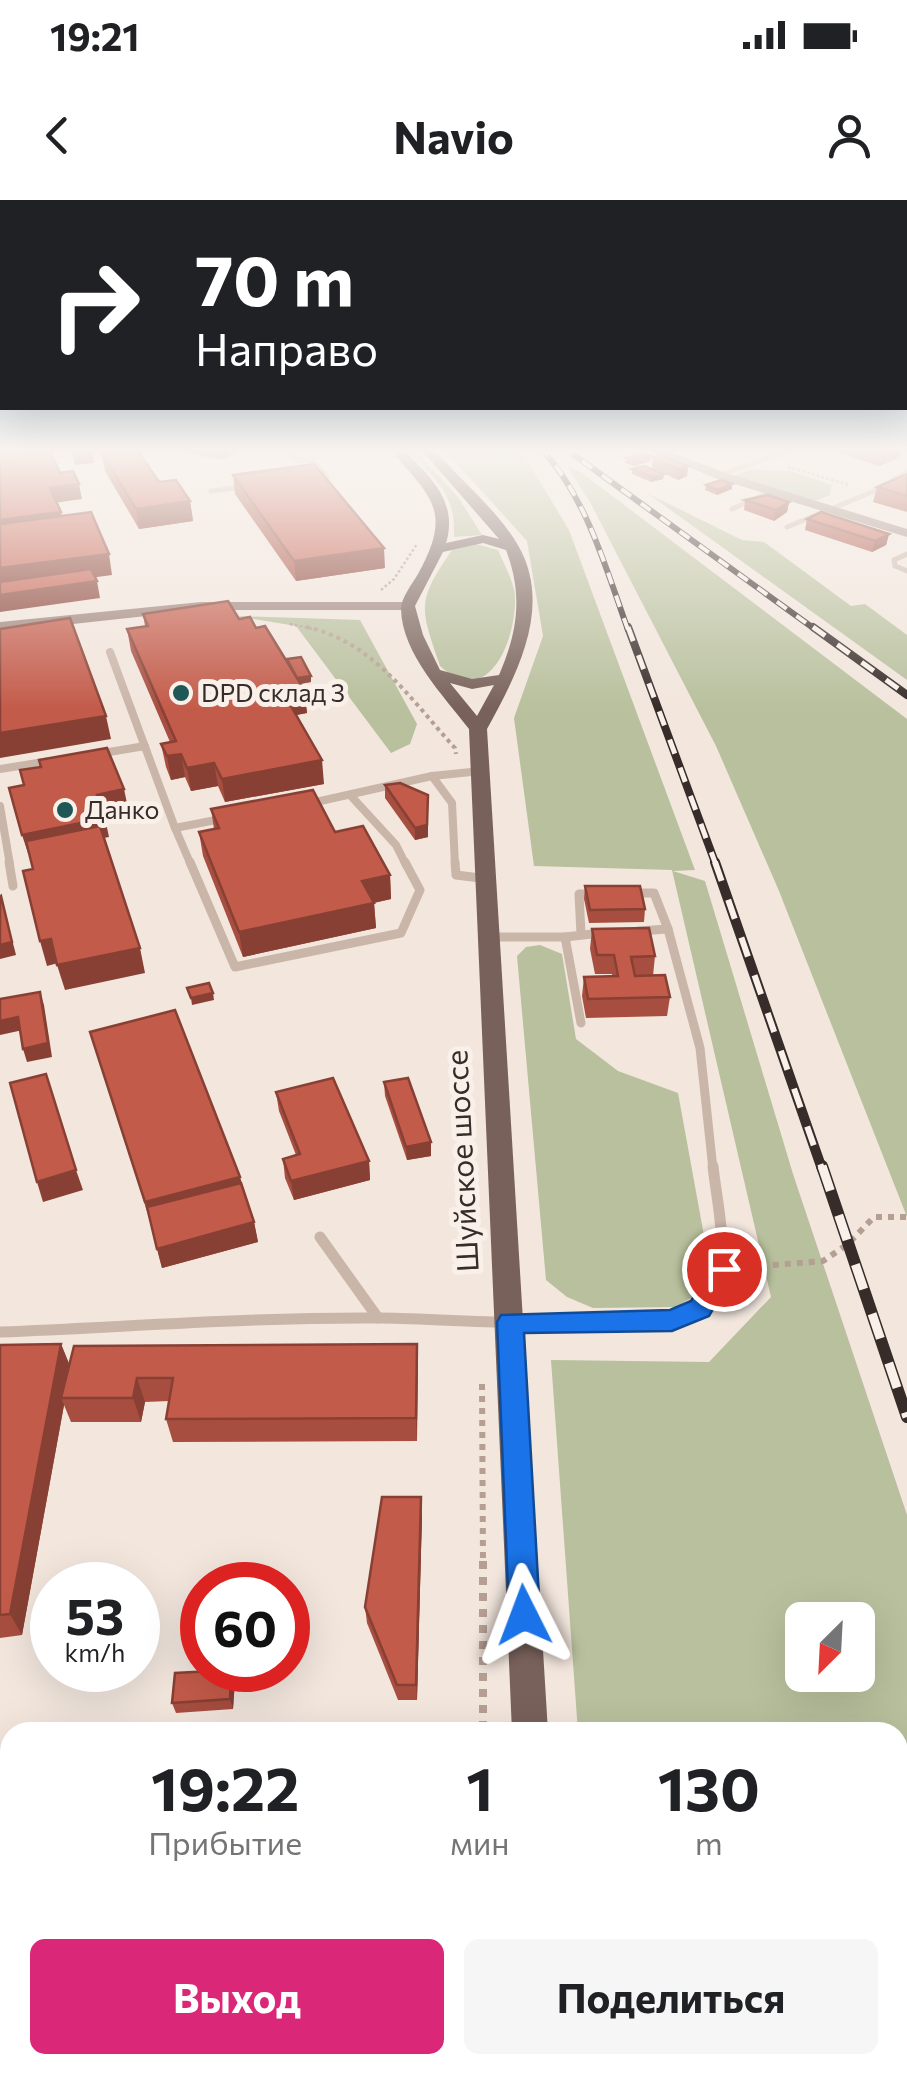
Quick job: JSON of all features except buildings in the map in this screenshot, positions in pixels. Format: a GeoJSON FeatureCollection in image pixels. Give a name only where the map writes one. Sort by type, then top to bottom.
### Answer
{"type":"FeatureCollection","features":[{"type":"Feature","properties":{"kind":"main road"},"geometry":{"type":"LineString","coordinates":[[440,534],[438,548],[408,606],[415,635],[434,673],[478,729],[508,678],[526,623],[526,588],[503,534]]}},
{"type":"Feature","properties":{"kind":"main road"},"geometry":{"type":"LineString","coordinates":[[438,548],[483,539],[512,548]]}},
{"type":"Feature","properties":{"kind":"main road"},"geometry":{"type":"LineString","coordinates":[[0,628],[201,606],[408,606]]}},
{"type":"Feature","properties":{"kind":"main road"},"geometry":{"type":"LineString","coordinates":[[434,673],[453,682],[472,684],[508,678]]}},
{"type":"Feature","properties":{"kind":"main road","name":"Шуйское шоссе"},"geometry":{"type":"LineString","coordinates":[[478,729],[492,937],[530,1722]]}},
{"type":"Feature","properties":{"kind":"lane"},"geometry":{"type":"LineString","coordinates":[[906,555],[894,560],[895,566],[907,568]]}},
{"type":"Feature","properties":{"kind":"lane"},"geometry":{"type":"LineString","coordinates":[[110,652],[175,828],[235,967],[400,933],[420,890],[396,846],[350,796]]}},
{"type":"Feature","properties":{"kind":"lane"},"geometry":{"type":"LineString","coordinates":[[91,755],[145,746]]}},
{"type":"Feature","properties":{"kind":"lane"},"geometry":{"type":"LineString","coordinates":[[0,769],[54,760]]}},
{"type":"Feature","properties":{"kind":"lane"},"geometry":{"type":"LineString","coordinates":[[292,806],[432,776],[482,771]]}},
{"type":"Feature","properties":{"kind":"lane"},"geometry":{"type":"LineString","coordinates":[[432,776],[452,804],[456,875],[488,879]]}},
{"type":"Feature","properties":{"kind":"lane"},"geometry":{"type":"LineString","coordinates":[[0,806],[13,886]]}},
{"type":"Feature","properties":{"kind":"lane"},"geometry":{"type":"LineString","coordinates":[[175,828],[234,817]]}},
{"type":"Feature","properties":{"kind":"lane"},"geometry":{"type":"LineString","coordinates":[[0,1332],[378,1318],[510,1322],[672,1320],[700,1308],[724,1269],[700,1048],[668,929],[654,893],[579,894],[582,934]]}},
{"type":"Feature","properties":{"kind":"lane"},"geometry":{"type":"LineString","coordinates":[[633,931],[668,929]]}},
{"type":"Feature","properties":{"kind":"lane"},"geometry":{"type":"LineString","coordinates":[[492,937],[616,932]]}},
{"type":"Feature","properties":{"kind":"lane"},"geometry":{"type":"LineString","coordinates":[[565,937],[581,1023]]}},
{"type":"Feature","properties":{"kind":"lane"},"geometry":{"type":"LineString","coordinates":[[320,1237],[378,1318]]}},
{"type":"Feature","properties":{"kind":"path"},"geometry":{"type":"LineString","coordinates":[[372,594],[394,580],[422,535]]}},
{"type":"Feature","properties":{"kind":"path"},"geometry":{"type":"LineString","coordinates":[[284,623],[334,634],[368,653],[455,748],[460,773]]}},
{"type":"Feature","properties":{"kind":"path"},"geometry":{"type":"LineString","coordinates":[[724,1269],[824,1262],[874,1217],[907,1217]]}},
{"type":"Feature","properties":{"kind":"path"},"geometry":{"type":"LineString","coordinates":[[482,1380],[484,1722]]}},
{"type":"Feature","properties":{"kind":"green space"},"geometry":{"type":"Polygon","coordinates":[[[521,534],[571,534],[695,870],[673,871],[705,881],[793,1174],[907,1515],[907,1722],[577,1722],[551,1360],[709,1362],[771,1297],[672,870],[534,866],[514,718],[543,636],[527,541],[521,534]]]}},
{"type":"Feature","properties":{"kind":"green space"},"geometry":{"type":"Polygon","coordinates":[[[607,534],[663,534],[907,719],[907,1217],[779,891],[716,746],[607,534]]]}},
{"type":"Feature","properties":{"kind":"green space"},"geometry":{"type":"Polygon","coordinates":[[[705,534],[731,534],[764,542],[851,606],[865,604],[907,635],[907,680],[705,534]]]}},
{"type":"Feature","properties":{"kind":"green space"},"geometry":{"type":"Polygon","coordinates":[[[476,544],[498,550],[515,596],[505,648],[486,675],[473,680],[458,678],[440,666],[425,606],[432,582],[452,550],[476,544]]]}},
{"type":"Feature","properties":{"kind":"green space"},"geometry":{"type":"Polygon","coordinates":[[[235,616],[360,620],[417,724],[410,744],[391,753],[296,626],[235,616]]]}},
{"type":"Feature","properties":{"kind":"green space"},"geometry":{"type":"Polygon","coordinates":[[[540,945],[562,954],[576,1039],[618,1071],[678,1093],[709,1263],[702,1291],[676,1307],[593,1308],[567,1297],[546,1280],[517,956],[526,947],[540,945]]]}},
{"type":"Feature","properties":{"kind":"railway"},"geometry":{"type":"LineString","coordinates":[[592,534],[628,630]]}},
{"type":"Feature","properties":{"kind":"railway"},"geometry":{"type":"LineString","coordinates":[[684,534],[816,630]]}},
{"type":"Feature","properties":{"kind":"railway"},"geometry":{"type":"LineString","coordinates":[[628,627],[716,865]]}},
{"type":"Feature","properties":{"kind":"railway"},"geometry":{"type":"LineString","coordinates":[[813,627],[907,695]]}},
{"type":"Feature","properties":{"kind":"railway"},"geometry":{"type":"LineString","coordinates":[[715,862],[822,1169]]}},
{"type":"Feature","properties":{"kind":"railway"},"geometry":{"type":"LineString","coordinates":[[822,1166],[907,1417]]}},
{"type":"Feature","properties":{"kind":"place","name":"DPD склад 3"},"geometry":{"type":"Point","coordinates":[181,693]}},
{"type":"Feature","properties":{"kind":"place","name":"Данко"},"geometry":{"type":"Point","coordinates":[65,810]}},
{"type":"Feature","properties":{"kind":"route"},"geometry":{"type":"LineString","coordinates":[[524,1615],[510,1322],[672,1320],[700,1308],[724,1269]]}}]}
